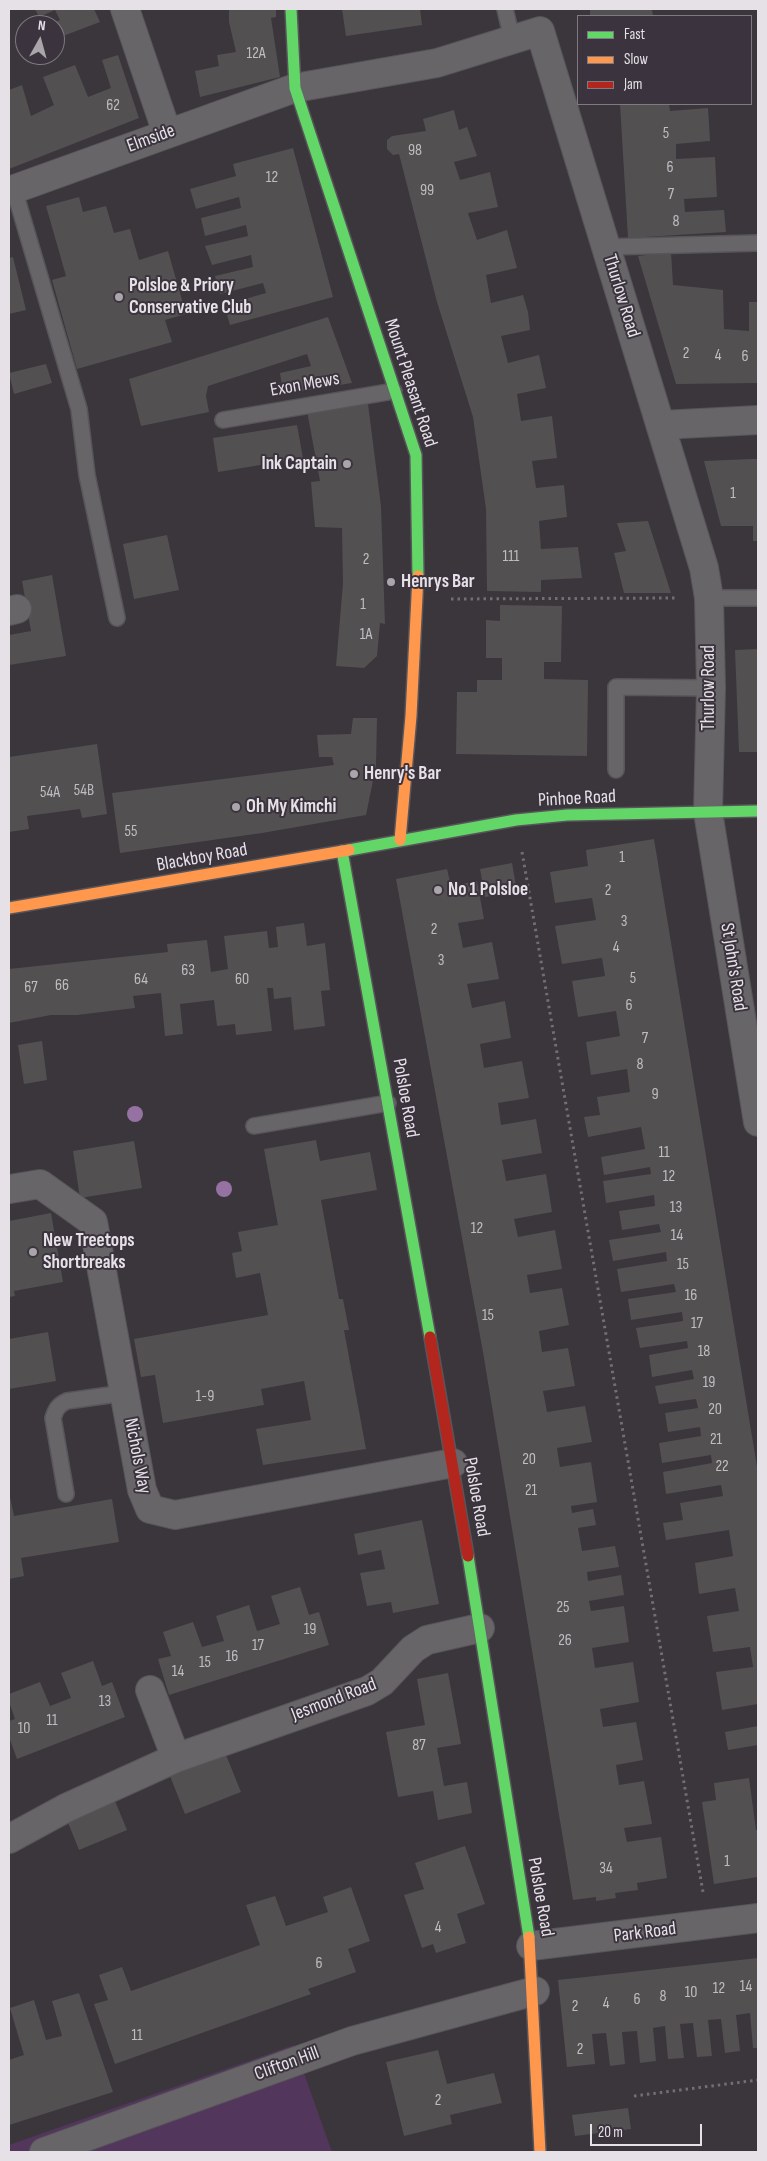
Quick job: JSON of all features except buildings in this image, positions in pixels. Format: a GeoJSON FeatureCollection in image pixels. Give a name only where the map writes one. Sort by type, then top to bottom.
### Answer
{"type":"FeatureCollection","features":[{"type":"Feature","properties":{"kind":"street"},"geometry":{"type":"LineString","coordinates":[[125,9],[167,133]]}},
{"type":"Feature","properties":{"kind":"street","name":"Mount Pleasant Road"},"geometry":{"type":"LineString","coordinates":[[291,9],[294,88],[416,454],[419,495],[418,601],[407,784],[400,840]]}},
{"type":"Feature","properties":{"kind":"street","name":"Thurlow Road"},"geometry":{"type":"LineString","coordinates":[[294,88],[437,62],[540,31],[704,568],[709,598],[708,812]]}},
{"type":"Feature","properties":{"kind":"street","name":"Elmside"},"geometry":{"type":"LineString","coordinates":[[12,190],[294,88]]}},
{"type":"Feature","properties":{"kind":"street"},"geometry":{"type":"LineString","coordinates":[[661,425],[758,420]]}},
{"type":"Feature","properties":{"kind":"street","name":"Pinhoe Road"},"geometry":{"type":"LineString","coordinates":[[400,840],[516,820],[567,815],[758,811]]}},
{"type":"Feature","properties":{"kind":"street","name":"St John's Road"},"geometry":{"type":"LineString","coordinates":[[708,812],[758,1122]]}},
{"type":"Feature","properties":{"kind":"street","name":"Blackboy Road"},"geometry":{"type":"LineString","coordinates":[[9,908],[342,852],[400,840]]}},
{"type":"Feature","properties":{"kind":"street","name":"Polsloe Road"},"geometry":{"type":"LineString","coordinates":[[342,852],[453,1463],[531,1946],[540,2152]]}},
{"type":"Feature","properties":{"kind":"street","name":"Nichols Way"},"geometry":{"type":"LineString","coordinates":[[10,1189],[40,1184],[93,1222],[145,1500],[150,1509],[162,1514],[175,1515],[453,1463]]}},
{"type":"Feature","properties":{"kind":"street","name":"Jesmond Road"},"geometry":{"type":"LineString","coordinates":[[9,1839],[66,1808],[176,1758],[367,1691],[382,1682],[413,1649],[427,1640],[480,1628]]}},
{"type":"Feature","properties":{"kind":"street"},"geometry":{"type":"LineString","coordinates":[[150,1690],[176,1758]]}},
{"type":"Feature","properties":{"kind":"street","name":"Park Road"},"geometry":{"type":"LineString","coordinates":[[531,1946],[758,1918]]}},
{"type":"Feature","properties":{"kind":"street","name":"Clifton Hill"},"geometry":{"type":"LineString","coordinates":[[44,2152],[352,2041],[534,1991]]}},
{"type":"Feature","properties":{"kind":"lane"},"geometry":{"type":"LineString","coordinates":[[505,9],[512,40]]}},
{"type":"Feature","properties":{"kind":"lane"},"geometry":{"type":"LineString","coordinates":[[12,190],[79,409],[87,475],[117,618]]}},
{"type":"Feature","properties":{"kind":"lane"},"geometry":{"type":"LineString","coordinates":[[606,247],[758,243]]}},
{"type":"Feature","properties":{"kind":"lane","name":"Exon Mews"},"geometry":{"type":"LineString","coordinates":[[223,420],[394,390]]}},
{"type":"Feature","properties":{"kind":"lane"},"geometry":{"type":"LineString","coordinates":[[709,598],[758,598]]}},
{"type":"Feature","properties":{"kind":"lane"},"geometry":{"type":"LineString","coordinates":[[616,770],[616,688],[710,688]]}},
{"type":"Feature","properties":{"kind":"lane"},"geometry":{"type":"LineString","coordinates":[[254,1126],[388,1103]]}},
{"type":"Feature","properties":{"kind":"lane"},"geometry":{"type":"LineString","coordinates":[[66,1494],[54,1418],[55,1410],[59,1404],[67,1401],[124,1393]]}},
{"type":"Feature","properties":{"kind":"path"},"geometry":{"type":"LineString","coordinates":[[418,601],[709,598]]}},
{"type":"Feature","properties":{"kind":"path"},"geometry":{"type":"LineString","coordinates":[[516,820],[709,1925]]}},
{"type":"Feature","properties":{"kind":"path"},"geometry":{"type":"LineString","coordinates":[[634,2096],[758,2080]]}},
{"type":"Feature","properties":{"kind":"shaded area"},"geometry":{"type":"Polygon","coordinates":[[[294,2045],[332,2152],[9,2152],[9,2145],[294,2045]]]}},
{"type":"Feature","properties":{"kind":"traffic: fast"},"geometry":{"type":"LineString","coordinates":[[291,9],[295,88],[416,455],[418,576]]}},
{"type":"Feature","properties":{"kind":"traffic: fast"},"geometry":{"type":"LineString","coordinates":[[349,850],[516,820],[567,815],[758,811]]}},
{"type":"Feature","properties":{"kind":"traffic: fast"},"geometry":{"type":"LineString","coordinates":[[342,851],[430,1337]]}},
{"type":"Feature","properties":{"kind":"traffic: fast"},"geometry":{"type":"LineString","coordinates":[[468,1556],[529,1937]]}},
{"type":"Feature","properties":{"kind":"traffic: slow"},"geometry":{"type":"LineString","coordinates":[[400,840],[411,716],[418,576]]}},
{"type":"Feature","properties":{"kind":"traffic: slow"},"geometry":{"type":"LineString","coordinates":[[9,908],[349,850]]}},
{"type":"Feature","properties":{"kind":"traffic: slow"},"geometry":{"type":"LineString","coordinates":[[529,1937],[540,2152]]}},
{"type":"Feature","properties":{"kind":"traffic: jam"},"geometry":{"type":"LineString","coordinates":[[430,1337],[468,1556]]}},
{"type":"Feature","properties":{"kind":"place","name":"Polsloe & Priory Conservative Club"},"geometry":{"type":"Point","coordinates":[119,297]}},
{"type":"Feature","properties":{"kind":"place","name":"Ink Captain"},"geometry":{"type":"Point","coordinates":[347,464]}},
{"type":"Feature","properties":{"kind":"place","name":"Henrys Bar"},"geometry":{"type":"Point","coordinates":[391,582]}},
{"type":"Feature","properties":{"kind":"place","name":"Henry's Bar"},"geometry":{"type":"Point","coordinates":[354,774]}},
{"type":"Feature","properties":{"kind":"place","name":"Oh My Kimchi"},"geometry":{"type":"Point","coordinates":[236,807]}},
{"type":"Feature","properties":{"kind":"place","name":"No 1 Polsloe"},"geometry":{"type":"Point","coordinates":[438,890]}},
{"type":"Feature","properties":{"kind":"place","name":"New Treetops Shortbreaks"},"geometry":{"type":"Point","coordinates":[33,1252]}}]}
